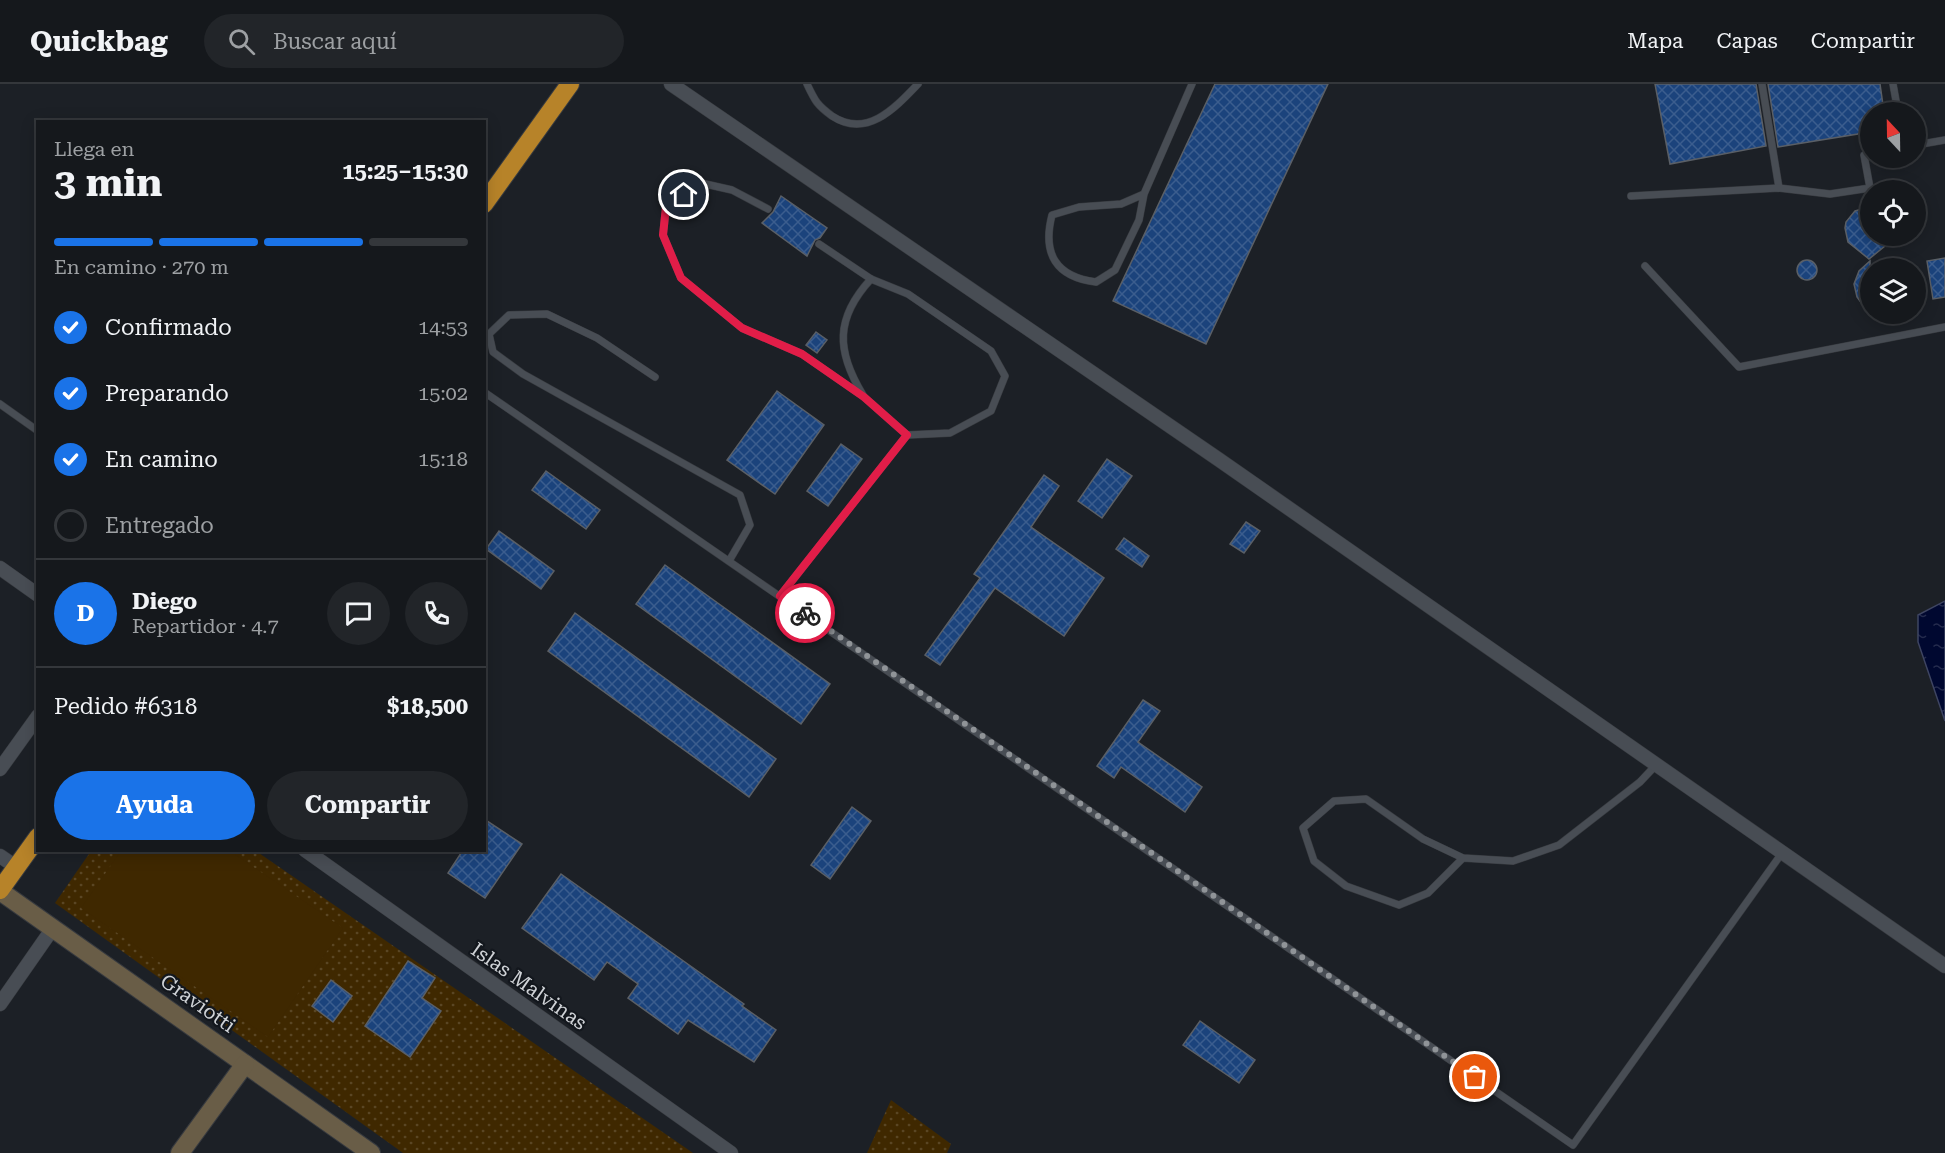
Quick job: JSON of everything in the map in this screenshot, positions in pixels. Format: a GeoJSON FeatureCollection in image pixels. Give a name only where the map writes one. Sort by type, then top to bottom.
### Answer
{"type":"FeatureCollection","features":[{"type":"Feature","properties":{"kind":"highway"},"geometry":{"type":"LineString","coordinates":[[486,201],[570,84]]}},
{"type":"Feature","properties":{"kind":"highway"},"geometry":{"type":"LineString","coordinates":[[0,890],[36,840]]}},
{"type":"Feature","properties":{"kind":"street"},"geometry":{"type":"LineString","coordinates":[[671,84],[1218,459],[1945,966]]}},
{"type":"Feature","properties":{"kind":"street"},"geometry":{"type":"LineString","coordinates":[[0,568],[36,594]]}},
{"type":"Feature","properties":{"kind":"street"},"geometry":{"type":"LineString","coordinates":[[0,769],[36,719]]}},
{"type":"Feature","properties":{"kind":"street","name":"Islas Malvinas"},"geometry":{"type":"LineString","coordinates":[[308,852],[731,1153]]}},
{"type":"Feature","properties":{"kind":"street"},"geometry":{"type":"LineString","coordinates":[[0,856],[16,867]]}},
{"type":"Feature","properties":{"kind":"street","name":"Graviotti"},"geometry":{"type":"LineString","coordinates":[[0,890],[371,1153]]}},
{"type":"Feature","properties":{"kind":"street"},"geometry":{"type":"LineString","coordinates":[[0,1004],[53,928]]}},
{"type":"Feature","properties":{"kind":"street"},"geometry":{"type":"LineString","coordinates":[[180,1153],[245,1064]]}},
{"type":"Feature","properties":{"kind":"lane"},"geometry":{"type":"LineString","coordinates":[[807,84],[816,105],[846,125],[869,123],[896,107],[918,84]]}},
{"type":"Feature","properties":{"kind":"lane"},"geometry":{"type":"LineString","coordinates":[[1144,194],[1121,204],[1079,207],[1052,215],[1047,236],[1054,261],[1074,279],[1096,282],[1115,270],[1138,220],[1144,194],[1192,84]]}},
{"type":"Feature","properties":{"kind":"lane"},"geometry":{"type":"LineString","coordinates":[[1762,84],[1779,188]]}},
{"type":"Feature","properties":{"kind":"lane"},"geometry":{"type":"LineString","coordinates":[[1893,84],[1896,102]]}},
{"type":"Feature","properties":{"kind":"lane"},"geometry":{"type":"LineString","coordinates":[[1926,143],[1945,140]]}},
{"type":"Feature","properties":{"kind":"lane"},"geometry":{"type":"LineString","coordinates":[[1631,196],[1779,188],[1830,194],[1870,188],[1866,168]]}},
{"type":"Feature","properties":{"kind":"lane"},"geometry":{"type":"LineString","coordinates":[[768,209],[732,190],[701,183],[666,207],[663,235],[681,278],[742,328],[802,354],[864,397],[907,435],[950,433],[991,411],[1005,376],[991,351],[908,294],[871,279],[819,244]]}},
{"type":"Feature","properties":{"kind":"lane"},"geometry":{"type":"LineString","coordinates":[[1645,266],[1739,367],[1945,327]]}},
{"type":"Feature","properties":{"kind":"lane"},"geometry":{"type":"LineString","coordinates":[[864,397],[847,369],[843,331],[853,298],[871,279]]}},
{"type":"Feature","properties":{"kind":"lane"},"geometry":{"type":"LineString","coordinates":[[493,352],[489,334],[509,315],[547,314],[597,338],[655,377]]}},
{"type":"Feature","properties":{"kind":"lane"},"geometry":{"type":"LineString","coordinates":[[486,351],[493,352],[523,374],[740,495],[750,525],[729,561]]}},
{"type":"Feature","properties":{"kind":"lane"},"geometry":{"type":"LineString","coordinates":[[486,393],[1573,1145],[1782,853]]}},
{"type":"Feature","properties":{"kind":"lane"},"geometry":{"type":"LineString","coordinates":[[0,404],[36,430]]}},
{"type":"Feature","properties":{"kind":"lane"},"geometry":{"type":"LineString","coordinates":[[780,596],[907,435]]}},
{"type":"Feature","properties":{"kind":"lane"},"geometry":{"type":"LineString","coordinates":[[1463,858],[1428,893],[1400,905],[1346,886],[1314,861],[1303,828],[1334,801],[1366,799],[1423,839],[1463,858],[1514,861],[1559,845],[1640,782],[1656,765]]}},
{"type":"Feature","properties":{"kind":"shaded area"},"geometry":{"type":"Polygon","coordinates":[[[90,852],[257,852],[693,1153],[403,1153],[55,903],[90,852]]]}},
{"type":"Feature","properties":{"kind":"shaded area"},"geometry":{"type":"Polygon","coordinates":[[[120,852],[231,852],[343,928],[268,1037],[81,908],[120,852]]]}},
{"type":"Feature","properties":{"kind":"shaded area"},"geometry":{"type":"Polygon","coordinates":[[[891,1100],[951,1144],[947,1153],[867,1153],[891,1100]]]}},
{"type":"Feature","properties":{"kind":"water"},"geometry":{"type":"Polygon","coordinates":[[[1945,601],[1945,721],[1918,642],[1918,615],[1945,601]]]}},
{"type":"Feature","properties":{"kind":"building"},"geometry":{"type":"Polygon","coordinates":[[[1215,84],[1328,84],[1206,344],[1113,301],[1215,84]]]}},
{"type":"Feature","properties":{"kind":"building"},"geometry":{"type":"Polygon","coordinates":[[[1655,84],[1756,84],[1766,146],[1670,164],[1655,84]]]}},
{"type":"Feature","properties":{"kind":"building"},"geometry":{"type":"Polygon","coordinates":[[[1768,84],[1880,84],[1883,102],[1860,102],[1860,134],[1778,147],[1768,84]]]}},
{"type":"Feature","properties":{"kind":"building"},"geometry":{"type":"Polygon","coordinates":[[[781,196],[827,228],[820,238],[815,240],[807,256],[762,223],[773,212],[781,196]]]}},
{"type":"Feature","properties":{"kind":"building"},"geometry":{"type":"Polygon","coordinates":[[[1860,210],[1860,246],[1885,246],[1870,258],[1848,242],[1846,222],[1855,211],[1860,210]]]}},
{"type":"Feature","properties":{"kind":"building"},"geometry":{"type":"Polygon","coordinates":[[[1945,258],[1945,297],[1933,299],[1927,261],[1945,258]]]}},
{"type":"Feature","properties":{"kind":"building"},"geometry":{"type":"Polygon","coordinates":[[[1807,260],[1814,263],[1817,270],[1814,277],[1807,280],[1800,277],[1797,270],[1800,263],[1807,260]]]}},
{"type":"Feature","properties":{"kind":"building"},"geometry":{"type":"Polygon","coordinates":[[[1860,270],[1860,301],[1854,284],[1860,270]]]}},
{"type":"Feature","properties":{"kind":"building"},"geometry":{"type":"Polygon","coordinates":[[[816,332],[827,340],[817,353],[806,345],[816,332]]]}},
{"type":"Feature","properties":{"kind":"building"},"geometry":{"type":"Polygon","coordinates":[[[777,391],[824,425],[775,494],[727,460],[777,391]]]}},
{"type":"Feature","properties":{"kind":"building"},"geometry":{"type":"Polygon","coordinates":[[[841,444],[862,459],[828,506],[807,491],[841,444]]]}},
{"type":"Feature","properties":{"kind":"building"},"geometry":{"type":"Polygon","coordinates":[[[1107,459],[1132,476],[1102,518],[1078,501],[1107,459]]]}},
{"type":"Feature","properties":{"kind":"building"},"geometry":{"type":"Polygon","coordinates":[[[546,471],[600,510],[586,529],[532,490],[546,471]]]}},
{"type":"Feature","properties":{"kind":"building"},"geometry":{"type":"Polygon","coordinates":[[[1044,475],[1059,486],[1031,527],[1104,578],[1064,636],[995,588],[940,665],[925,655],[980,578],[974,574],[1044,475]]]}},
{"type":"Feature","properties":{"kind":"building"},"geometry":{"type":"Polygon","coordinates":[[[1246,522],[1260,531],[1244,553],[1230,544],[1246,522]]]}},
{"type":"Feature","properties":{"kind":"building"},"geometry":{"type":"Polygon","coordinates":[[[499,531],[554,571],[541,589],[486,549],[499,531]]]}},
{"type":"Feature","properties":{"kind":"building"},"geometry":{"type":"Polygon","coordinates":[[[1124,538],[1149,556],[1142,567],[1116,549],[1124,538]]]}},
{"type":"Feature","properties":{"kind":"building"},"geometry":{"type":"Polygon","coordinates":[[[665,565],[830,684],[801,724],[636,604],[665,565]]]}},
{"type":"Feature","properties":{"kind":"building"},"geometry":{"type":"Polygon","coordinates":[[[575,613],[776,759],[749,797],[548,651],[575,613]]]}},
{"type":"Feature","properties":{"kind":"building"},"geometry":{"type":"Polygon","coordinates":[[[1143,700],[1160,711],[1138,742],[1202,787],[1185,812],[1121,767],[1114,778],[1097,766],[1143,700]]]}},
{"type":"Feature","properties":{"kind":"building"},"geometry":{"type":"Polygon","coordinates":[[[852,807],[871,821],[830,879],[811,865],[852,807]]]}},
{"type":"Feature","properties":{"kind":"building"},"geometry":{"type":"Polygon","coordinates":[[[486,820],[522,844],[485,898],[448,873],[462,852],[486,852],[486,820]]]}},
{"type":"Feature","properties":{"kind":"building"},"geometry":{"type":"Polygon","coordinates":[[[561,874],[744,1004],[742,1006],[776,1030],[754,1062],[688,1020],[678,1034],[628,998],[638,984],[607,962],[594,980],[522,928],[561,874]]]}},
{"type":"Feature","properties":{"kind":"building"},"geometry":{"type":"Polygon","coordinates":[[[408,961],[435,978],[422,998],[441,1011],[410,1057],[365,1026],[408,961]]]}},
{"type":"Feature","properties":{"kind":"building"},"geometry":{"type":"Polygon","coordinates":[[[331,980],[352,996],[333,1022],[312,1006],[331,980]]]}},
{"type":"Feature","properties":{"kind":"building"},"geometry":{"type":"Polygon","coordinates":[[[1200,1021],[1255,1060],[1239,1083],[1183,1045],[1200,1021]]]}},
{"type":"Feature","properties":{"kind":"way so far"},"geometry":{"type":"LineString","coordinates":[[805,613],[1475,1077]]}},
{"type":"Feature","properties":{"kind":"route"},"geometry":{"type":"LineString","coordinates":[[684,195],[666,207],[663,235],[681,278],[742,328],[802,354],[864,397],[907,435],[780,596],[805,613]]}}]}
